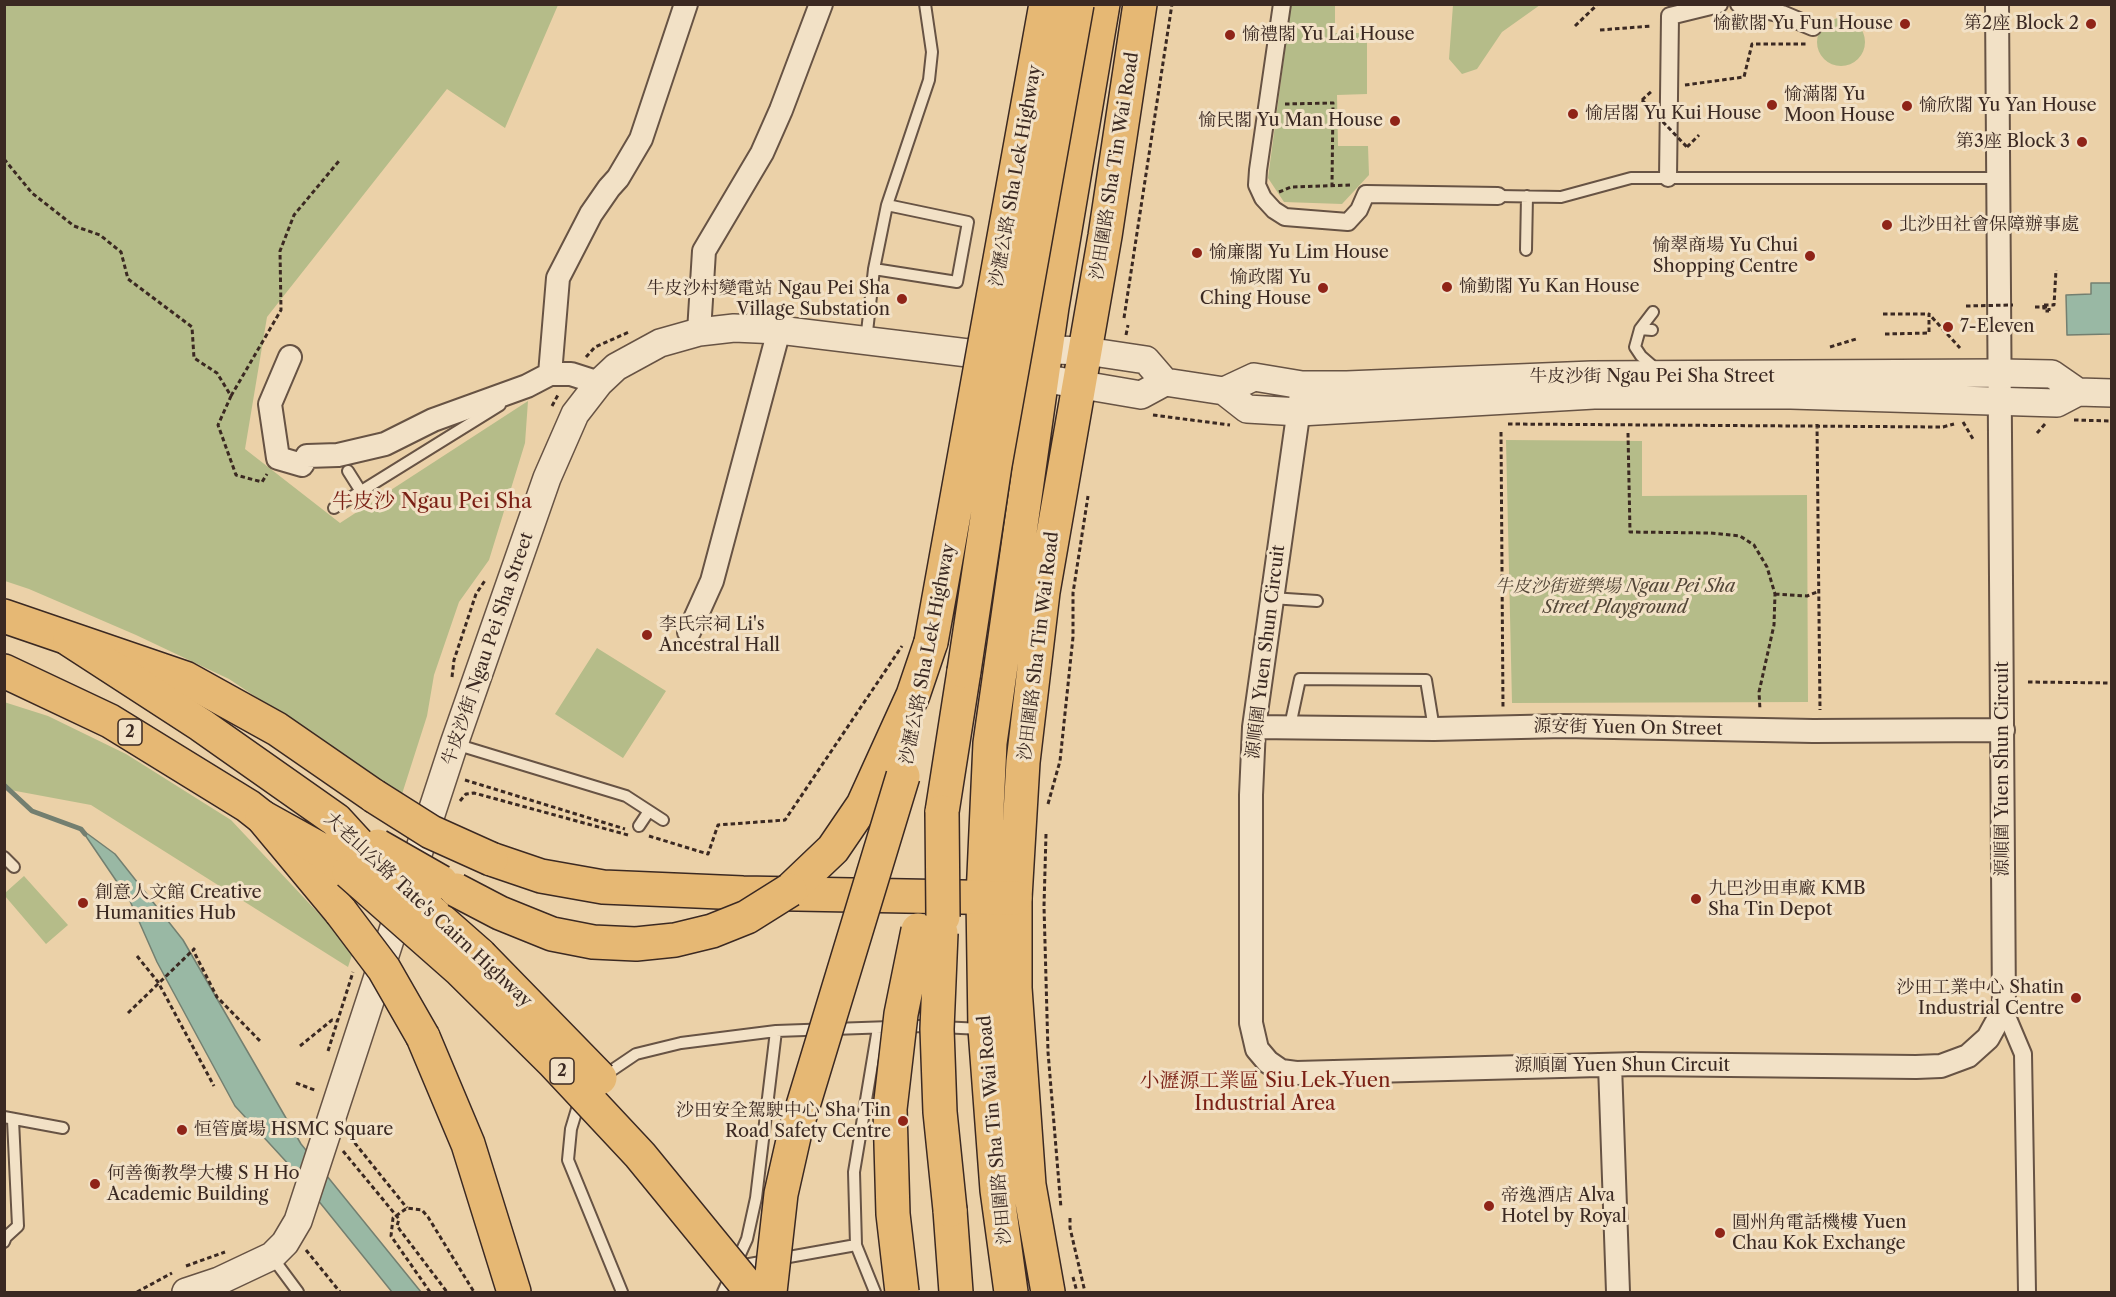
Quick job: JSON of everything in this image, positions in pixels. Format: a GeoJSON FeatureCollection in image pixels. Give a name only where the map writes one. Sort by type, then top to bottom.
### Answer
{"type":"FeatureCollection","features":[{"type":"Feature","properties":{"kind":"main road","name":"沙瀝公路 Sha Lek Highway"},"geometry":{"type":"LineString","coordinates":[[770,1293],[781,1194],[795,1132],[892,817],[921,704],[919,640],[1046,4]]}},
{"type":"Feature","properties":{"kind":"main road","name":"沙瀝公路 Sha Lek Highway"},"geometry":{"type":"LineString","coordinates":[[902,1293],[895,1242],[890,1163],[894,1062],[901,1014],[942,812],[995,465],[1077,4]]}},
{"type":"Feature","properties":{"kind":"main road","name":"沙田圍路 Sha Tin Wai Road"},"geometry":{"type":"LineString","coordinates":[[1048,1293],[1029,1185],[1015,988],[999,898],[991,730],[1044,365],[1103,4]]}},
{"type":"Feature","properties":{"kind":"main road","name":"沙田圍路 Sha Tin Wai Road"},"geometry":{"type":"LineString","coordinates":[[1011,1293],[997,1190],[985,1029],[999,898],[1023,762],[1037,636],[1086,351],[1140,4]]}},
{"type":"Feature","properties":{"kind":"main road","name":"大老山公路 Tate's Cairn Highway"},"geometry":{"type":"LineString","coordinates":[[4,616],[70,640],[201,725],[351,843],[474,949],[599,1077],[674,1160],[778,1293]]}},
{"type":"Feature","properties":{"kind":"main road"},"geometry":{"type":"LineString","coordinates":[[70,640],[185,678],[277,729],[431,832],[490,859],[541,876],[603,887],[999,898]]}},
{"type":"Feature","properties":{"kind":"main road"},"geometry":{"type":"LineString","coordinates":[[351,843],[482,905],[552,934],[593,942],[636,944],[675,940],[712,931],[747,916],[790,890],[819,865],[846,833],[875,781],[913,695],[919,640]]}},
{"type":"Feature","properties":{"kind":"main road","name":"大老山公路 Tate's Cairn Highway"},"geometry":{"type":"LineString","coordinates":[[4,671],[110,721],[196,772],[262,817],[316,847],[351,843]]}},
{"type":"Feature","properties":{"kind":"main road"},"geometry":{"type":"LineString","coordinates":[[942,812],[943,917],[937,1029],[940,1112],[956,1293]]}},
{"type":"Feature","properties":{"kind":"main road"},"geometry":{"type":"LineString","coordinates":[[262,817],[341,912],[394,984],[423,1037],[468,1144],[513,1293]]}},
{"type":"Feature","properties":{"kind":"main road","name":"大老山公路 Tate's Cairn Highway"},"geometry":{"type":"LineString","coordinates":[[351,843],[459,969],[553,1062],[655,1173],[752,1293]]}},
{"type":"Feature","properties":{"kind":"street"},"geometry":{"type":"LineString","coordinates":[[550,374],[558,278],[591,214],[618,178],[641,139],[686,4]]}},
{"type":"Feature","properties":{"kind":"street"},"geometry":{"type":"LineString","coordinates":[[699,332],[700,275],[704,251],[770,136],[821,4]]}},
{"type":"Feature","properties":{"kind":"street"},"geometry":{"type":"LineString","coordinates":[[1282,4],[1258,170],[1257,185],[1263,198],[1285,217],[1348,222],[1359,210],[1366,194],[1498,196]]}},
{"type":"Feature","properties":{"kind":"street"},"geometry":{"type":"LineString","coordinates":[[1668,178],[1670,16],[1719,4]]}},
{"type":"Feature","properties":{"kind":"street"},"geometry":{"type":"LineString","coordinates":[[1739,4],[1782,14],[1813,27]]}},
{"type":"Feature","properties":{"kind":"street","name":"源順圍 Yuen Shun Circuit"},"geometry":{"type":"LineString","coordinates":[[1302,385],[1300,412],[1270,598],[1254,727],[1251,1023],[1257,1049],[1268,1062],[1281,1071],[1296,1073],[1610,1065],[1941,1066],[1968,1056],[1981,1046],[1996,1028],[2004,1009],[1998,4]]}},
{"type":"Feature","properties":{"kind":"street","name":"牛皮沙街 Ngau Pei Sha Street"},"geometry":{"type":"LineString","coordinates":[[272,1256],[285,1243],[300,1234],[454,744],[548,478],[575,414],[599,383],[616,367],[641,351],[699,332],[734,328],[779,330],[968,353],[990,348],[1044,365],[1080,384],[1141,395],[1165,382],[1224,392],[1247,409],[1300,412],[1594,395],[1791,395],[2056,403],[2078,392],[2112,393]]}},
{"type":"Feature","properties":{"kind":"street"},"geometry":{"type":"LineString","coordinates":[[689,632],[712,581],[779,330]]}},
{"type":"Feature","properties":{"kind":"street","name":"牛皮沙街 Ngau Pei Sha Street"},"geometry":{"type":"LineString","coordinates":[[1044,365],[1086,351],[1146,360],[1165,382]]}},
{"type":"Feature","properties":{"kind":"street"},"geometry":{"type":"LineString","coordinates":[[290,357],[270,404],[278,458],[302,465],[307,456],[338,455],[385,444],[433,420],[527,386],[550,374],[571,374],[599,383]]}},
{"type":"Feature","properties":{"kind":"street","name":"牛皮沙街 Ngau Pei Sha Street"},"geometry":{"type":"LineString","coordinates":[[1224,392],[1254,377],[1302,385],[1592,375],[2052,374],[2078,392]]}},
{"type":"Feature","properties":{"kind":"street","name":"源安街 Yuen On Street"},"geometry":{"type":"LineString","coordinates":[[1254,727],[1434,729],[1564,726],[1813,731],[2003,730]]}},
{"type":"Feature","properties":{"kind":"street"},"geometry":{"type":"LineString","coordinates":[[2004,1009],[2023,1054],[2027,1293]]}},
{"type":"Feature","properties":{"kind":"street"},"geometry":{"type":"LineString","coordinates":[[1610,1065],[1618,1293]]}},
{"type":"Feature","properties":{"kind":"street"},"geometry":{"type":"LineString","coordinates":[[186,1293],[219,1281],[272,1256]]}},
{"type":"Feature","properties":{"kind":"lane"},"geometry":{"type":"LineString","coordinates":[[866,341],[874,269],[886,205],[930,80],[932,44],[925,4]]}},
{"type":"Feature","properties":{"kind":"lane"},"geometry":{"type":"LineString","coordinates":[[1498,196],[1561,196],[1631,178],[1999,178]]}},
{"type":"Feature","properties":{"kind":"lane"},"geometry":{"type":"LineString","coordinates":[[1526,250],[1527,196]]}},
{"type":"Feature","properties":{"kind":"lane"},"geometry":{"type":"LineString","coordinates":[[874,269],[957,282],[968,222],[886,205]]}},
{"type":"Feature","properties":{"kind":"lane"},"geometry":{"type":"LineString","coordinates":[[1971,224],[1999,223]]}},
{"type":"Feature","properties":{"kind":"lane"},"geometry":{"type":"LineString","coordinates":[[1653,312],[1640,329],[1636,340],[1637,351],[1662,375]]}},
{"type":"Feature","properties":{"kind":"lane"},"geometry":{"type":"LineString","coordinates":[[1640,329],[1652,330]]}},
{"type":"Feature","properties":{"kind":"lane"},"geometry":{"type":"LineString","coordinates":[[334,508],[527,386]]}},
{"type":"Feature","properties":{"kind":"lane"},"geometry":{"type":"LineString","coordinates":[[348,471],[360,490]]}},
{"type":"Feature","properties":{"kind":"lane"},"geometry":{"type":"LineString","coordinates":[[1270,598],[1317,601]]}},
{"type":"Feature","properties":{"kind":"lane"},"geometry":{"type":"LineString","coordinates":[[1290,726],[1300,679],[1426,680],[1434,729]]}},
{"type":"Feature","properties":{"kind":"lane"},"geometry":{"type":"LineString","coordinates":[[454,744],[627,796],[663,820]]}},
{"type":"Feature","properties":{"kind":"lane"},"geometry":{"type":"LineString","coordinates":[[636,830],[649,811]]}},
{"type":"Feature","properties":{"kind":"lane"},"geometry":{"type":"LineString","coordinates":[[4,857],[14,867]]}},
{"type":"Feature","properties":{"kind":"lane"},"geometry":{"type":"LineString","coordinates":[[622,1293],[568,1160],[578,1101],[606,1074],[636,1054],[681,1043],[776,1032],[878,1028],[985,1029]]}},
{"type":"Feature","properties":{"kind":"lane"},"geometry":{"type":"LineString","coordinates":[[875,1293],[856,1245],[854,1172],[878,1028]]}},
{"type":"Feature","properties":{"kind":"lane"},"geometry":{"type":"LineString","coordinates":[[723,1293],[747,1239],[756,1198],[776,1032]]}},
{"type":"Feature","properties":{"kind":"lane"},"geometry":{"type":"LineString","coordinates":[[4,1242],[18,1226],[9,1118],[63,1128]]}},
{"type":"Feature","properties":{"kind":"lane"},"geometry":{"type":"LineString","coordinates":[[736,1263],[744,1265],[856,1245]]}},
{"type":"Feature","properties":{"kind":"lane"},"geometry":{"type":"LineString","coordinates":[[272,1256],[298,1293]]}},
{"type":"Feature","properties":{"kind":"path"},"geometry":{"type":"LineString","coordinates":[[1124,318],[1172,4]]}},
{"type":"Feature","properties":{"kind":"path"},"geometry":{"type":"LineString","coordinates":[[1575,26],[1598,4]]}},
{"type":"Feature","properties":{"kind":"path"},"geometry":{"type":"LineString","coordinates":[[1600,30],[1650,27]]}},
{"type":"Feature","properties":{"kind":"path"},"geometry":{"type":"LineString","coordinates":[[1669,87],[1744,77],[1752,44],[1809,44]]}},
{"type":"Feature","properties":{"kind":"path"},"geometry":{"type":"LineString","coordinates":[[1642,100],[1687,147],[1699,135]]}},
{"type":"Feature","properties":{"kind":"path"},"geometry":{"type":"LineString","coordinates":[[1267,104],[1333,103],[1332,185]]}},
{"type":"Feature","properties":{"kind":"path"},"geometry":{"type":"LineString","coordinates":[[4,159],[32,193],[74,226],[100,235],[122,252],[128,279],[192,327],[194,358],[217,373],[231,396]]}},
{"type":"Feature","properties":{"kind":"path"},"geometry":{"type":"LineString","coordinates":[[278,458],[262,482],[236,475],[218,425],[231,396],[281,310],[280,251],[294,215],[339,161]]}},
{"type":"Feature","properties":{"kind":"path"},"geometry":{"type":"LineString","coordinates":[[1263,198],[1291,187],[1332,185],[1354,185],[1366,194]]}},
{"type":"Feature","properties":{"kind":"path"},"geometry":{"type":"LineString","coordinates":[[2034,307],[2049,307],[2049,311],[2044,311],[2044,305],[2054,305],[2056,270]]}},
{"type":"Feature","properties":{"kind":"path"},"geometry":{"type":"LineString","coordinates":[[1966,306],[2013,305]]}},
{"type":"Feature","properties":{"kind":"path"},"geometry":{"type":"LineString","coordinates":[[1883,314],[1929,314],[1960,348]]}},
{"type":"Feature","properties":{"kind":"path"},"geometry":{"type":"LineString","coordinates":[[1885,334],[1929,333],[1929,314]]}},
{"type":"Feature","properties":{"kind":"path"},"geometry":{"type":"LineString","coordinates":[[1830,347],[1856,339]]}},
{"type":"Feature","properties":{"kind":"path"},"geometry":{"type":"LineString","coordinates":[[1148,414],[1239,426]]}},
{"type":"Feature","properties":{"kind":"path"},"geometry":{"type":"LineString","coordinates":[[2069,420],[2112,422]]}},
{"type":"Feature","properties":{"kind":"path"},"geometry":{"type":"LineString","coordinates":[[2037,433],[2046,422],[2052,421]]}},
{"type":"Feature","properties":{"kind":"path"},"geometry":{"type":"LineString","coordinates":[[1501,424],[1943,426],[1964,422],[1974,439]]}},
{"type":"Feature","properties":{"kind":"path"},"geometry":{"type":"LineString","coordinates":[[1817,424],[1820,715]]}},
{"type":"Feature","properties":{"kind":"path"},"geometry":{"type":"LineString","coordinates":[[1501,432],[1503,713]]}},
{"type":"Feature","properties":{"kind":"path"},"geometry":{"type":"LineString","coordinates":[[1628,433],[1630,532],[1710,533],[1740,536],[1754,545],[1767,567],[1775,594],[1774,626],[1760,692],[1760,715]]}},
{"type":"Feature","properties":{"kind":"path"},"geometry":{"type":"LineString","coordinates":[[1047,807],[1060,761],[1073,637],[1073,592],[1089,488]]}},
{"type":"Feature","properties":{"kind":"path"},"geometry":{"type":"LineString","coordinates":[[1775,594],[1807,596],[1817,592]]}},
{"type":"Feature","properties":{"kind":"path"},"geometry":{"type":"LineString","coordinates":[[460,779],[636,830],[708,854],[718,825],[785,820],[919,640]]}},
{"type":"Feature","properties":{"kind":"path"},"geometry":{"type":"LineString","coordinates":[[2028,682],[2112,683]]}},
{"type":"Feature","properties":{"kind":"path"},"geometry":{"type":"LineString","coordinates":[[1046,829],[1044,906],[1048,1052],[1062,1219]]}},
{"type":"Feature","properties":{"kind":"path"},"geometry":{"type":"LineString","coordinates":[[128,1013],[161,978],[194,949],[217,997],[261,1042]]}},
{"type":"Feature","properties":{"kind":"path"},"geometry":{"type":"LineString","coordinates":[[136,956],[158,982],[214,1086]]}},
{"type":"Feature","properties":{"kind":"path"},"geometry":{"type":"LineString","coordinates":[[300,1046],[332,1020],[337,1021]]}},
{"type":"Feature","properties":{"kind":"path"},"geometry":{"type":"LineString","coordinates":[[296,1083],[314,1092],[324,1090]]}},
{"type":"Feature","properties":{"kind":"path"},"geometry":{"type":"LineString","coordinates":[[332,1135],[399,1219],[397,1226],[447,1293]]}},
{"type":"Feature","properties":{"kind":"path"},"geometry":{"type":"LineString","coordinates":[[430,1293],[393,1240],[390,1226],[395,1214],[407,1208],[425,1213],[474,1293]]}},
{"type":"Feature","properties":{"kind":"path"},"geometry":{"type":"LineString","coordinates":[[1070,1218],[1070,1228],[1085,1293]]}},
{"type":"Feature","properties":{"kind":"path"},"geometry":{"type":"LineString","coordinates":[[300,1234],[340,1293]]}},
{"type":"Feature","properties":{"kind":"green space"},"geometry":{"type":"Polygon","coordinates":[[[1453,4],[1540,5],[1502,32],[1477,69],[1462,74],[1449,59],[1453,4]]]}},
{"type":"Feature","properties":{"kind":"green space"},"geometry":{"type":"Polygon","coordinates":[[[5,5],[558,5],[505,128],[447,89],[267,317],[245,449],[340,523],[528,401],[525,443],[489,560],[459,602],[434,675],[427,716],[402,794],[229,679],[136,635],[5,581],[5,5]]]}},
{"type":"Feature","properties":{"kind":"green space"},"geometry":{"type":"Polygon","coordinates":[[[1291,5],[1335,5],[1335,33],[1367,33],[1367,94],[1337,95],[1338,146],[1368,146],[1369,175],[1342,204],[1284,202],[1268,178],[1291,5]]]}},
{"type":"Feature","properties":{"kind":"green space"},"geometry":{"type":"Polygon","coordinates":[[[1841,18],[1858,25],[1865,42],[1858,59],[1841,66],[1824,59],[1817,42],[1824,25],[1841,18]]]}},
{"type":"Feature","properties":{"kind":"green space","name":"牛皮沙街遊樂場 Ngau Pei Sha Street Playground"},"geometry":{"type":"Polygon","coordinates":[[[1506,440],[1642,441],[1642,496],[1807,495],[1808,702],[1512,703],[1506,440]]]}},
{"type":"Feature","properties":{"kind":"green space"},"geometry":{"type":"Polygon","coordinates":[[[597,648],[666,691],[623,758],[555,714],[597,648]]]}},
{"type":"Feature","properties":{"kind":"green space"},"geometry":{"type":"Polygon","coordinates":[[[4,702],[48,716],[126,754],[231,820],[337,933],[352,955],[348,967],[91,805],[5,789],[4,702]]]}},
{"type":"Feature","properties":{"kind":"green space"},"geometry":{"type":"Polygon","coordinates":[[[24,876],[68,925],[46,944],[5,896],[5,893],[24,876]]]}},
{"type":"Feature","properties":{"kind":"shaded area"},"geometry":{"type":"Polygon","coordinates":[[[2091,283],[2111,283],[2111,334],[2067,335],[2066,295],[2091,294],[2091,283]]]}},
{"type":"Feature","properties":{"kind":"shaded area"},"geometry":{"type":"Polygon","coordinates":[[[81,829],[115,854],[183,940],[301,1144],[421,1292],[392,1292],[292,1168],[235,1106],[157,962],[130,901],[81,829]]]}},
{"type":"Feature","properties":{"kind":"waterway"},"geometry":{"type":"LineString","coordinates":[[4,785],[32,811],[81,829],[85,834]]}},
{"type":"Feature","properties":{"kind":"place","name":"愉歡閣 Yu Fun House"},"geometry":{"type":"Point","coordinates":[1905,24]}},
{"type":"Feature","properties":{"kind":"place","name":"第2座 Block 2"},"geometry":{"type":"Point","coordinates":[2091,24]}},
{"type":"Feature","properties":{"kind":"place","name":"愉禮閣 Yu Lai House"},"geometry":{"type":"Point","coordinates":[1230,35]}},
{"type":"Feature","properties":{"kind":"place","name":"愉滿閣 Yu Moon House"},"geometry":{"type":"Point","coordinates":[1772,105]}},
{"type":"Feature","properties":{"kind":"place","name":"愉欣閣 Yu Yan House"},"geometry":{"type":"Point","coordinates":[1907,106]}},
{"type":"Feature","properties":{"kind":"place","name":"愉居閣 Yu Kui House"},"geometry":{"type":"Point","coordinates":[1573,114]}},
{"type":"Feature","properties":{"kind":"place","name":"愉民閣 Yu Man House"},"geometry":{"type":"Point","coordinates":[1395,121]}},
{"type":"Feature","properties":{"kind":"place","name":"第3座 Block 3"},"geometry":{"type":"Point","coordinates":[2082,142]}},
{"type":"Feature","properties":{"kind":"place","name":"北沙田社會保障辦事處"},"geometry":{"type":"Point","coordinates":[1887,225]}},
{"type":"Feature","properties":{"kind":"place","name":"愉廉閣 Yu Lim House"},"geometry":{"type":"Point","coordinates":[1197,253]}},
{"type":"Feature","properties":{"kind":"place","name":"愉翠商場 Yu Chui Shopping Centre"},"geometry":{"type":"Point","coordinates":[1810,256]}},
{"type":"Feature","properties":{"kind":"place","name":"愉勤閣 Yu Kan House"},"geometry":{"type":"Point","coordinates":[1447,287]}},
{"type":"Feature","properties":{"kind":"place","name":"愉政閣 Yu Ching House"},"geometry":{"type":"Point","coordinates":[1323,288]}},
{"type":"Feature","properties":{"kind":"place","name":"牛皮沙村變電站 Ngau Pei Sha Village Substation"},"geometry":{"type":"Point","coordinates":[902,299]}},
{"type":"Feature","properties":{"kind":"place","name":"7-Eleven"},"geometry":{"type":"Point","coordinates":[1948,327]}},
{"type":"Feature","properties":{"kind":"place","name":"李氏宗祠 Li's Ancestral Hall"},"geometry":{"type":"Point","coordinates":[647,635]}},
{"type":"Feature","properties":{"kind":"place","name":"九巴沙田車廠 KMB Sha Tin Depot"},"geometry":{"type":"Point","coordinates":[1696,899]}},
{"type":"Feature","properties":{"kind":"place","name":"創意人文館 Creative Humanities Hub"},"geometry":{"type":"Point","coordinates":[83,903]}},
{"type":"Feature","properties":{"kind":"place","name":"沙田工業中心 Shatin Industrial Centre"},"geometry":{"type":"Point","coordinates":[2076,998]}},
{"type":"Feature","properties":{"kind":"place","name":"沙田安全駕駛中心 Sha Tin Road Safety Centre"},"geometry":{"type":"Point","coordinates":[903,1121]}},
{"type":"Feature","properties":{"kind":"place","name":"恒管廣場 HSMC Square"},"geometry":{"type":"Point","coordinates":[182,1130]}},
{"type":"Feature","properties":{"kind":"place","name":"何善衡教學大樓 S H Ho Academic Building"},"geometry":{"type":"Point","coordinates":[95,1184]}},
{"type":"Feature","properties":{"kind":"place","name":"帝逸酒店 Alva Hotel by Royal"},"geometry":{"type":"Point","coordinates":[1489,1206]}},
{"type":"Feature","properties":{"kind":"place","name":"圓州角電話機樓 Yuen Chau Kok Exchange"},"geometry":{"type":"Point","coordinates":[1720,1233]}},
{"type":"Feature","properties":{"kind":"district","name":"牛皮沙 Ngau Pei Sha"},"geometry":{"type":"Point","coordinates":[432,502]}},
{"type":"Feature","properties":{"kind":"district","name":"小瀝源工業區 Siu Lek Yuen Industrial Area"},"geometry":{"type":"Point","coordinates":[1265,1092]}}]}
